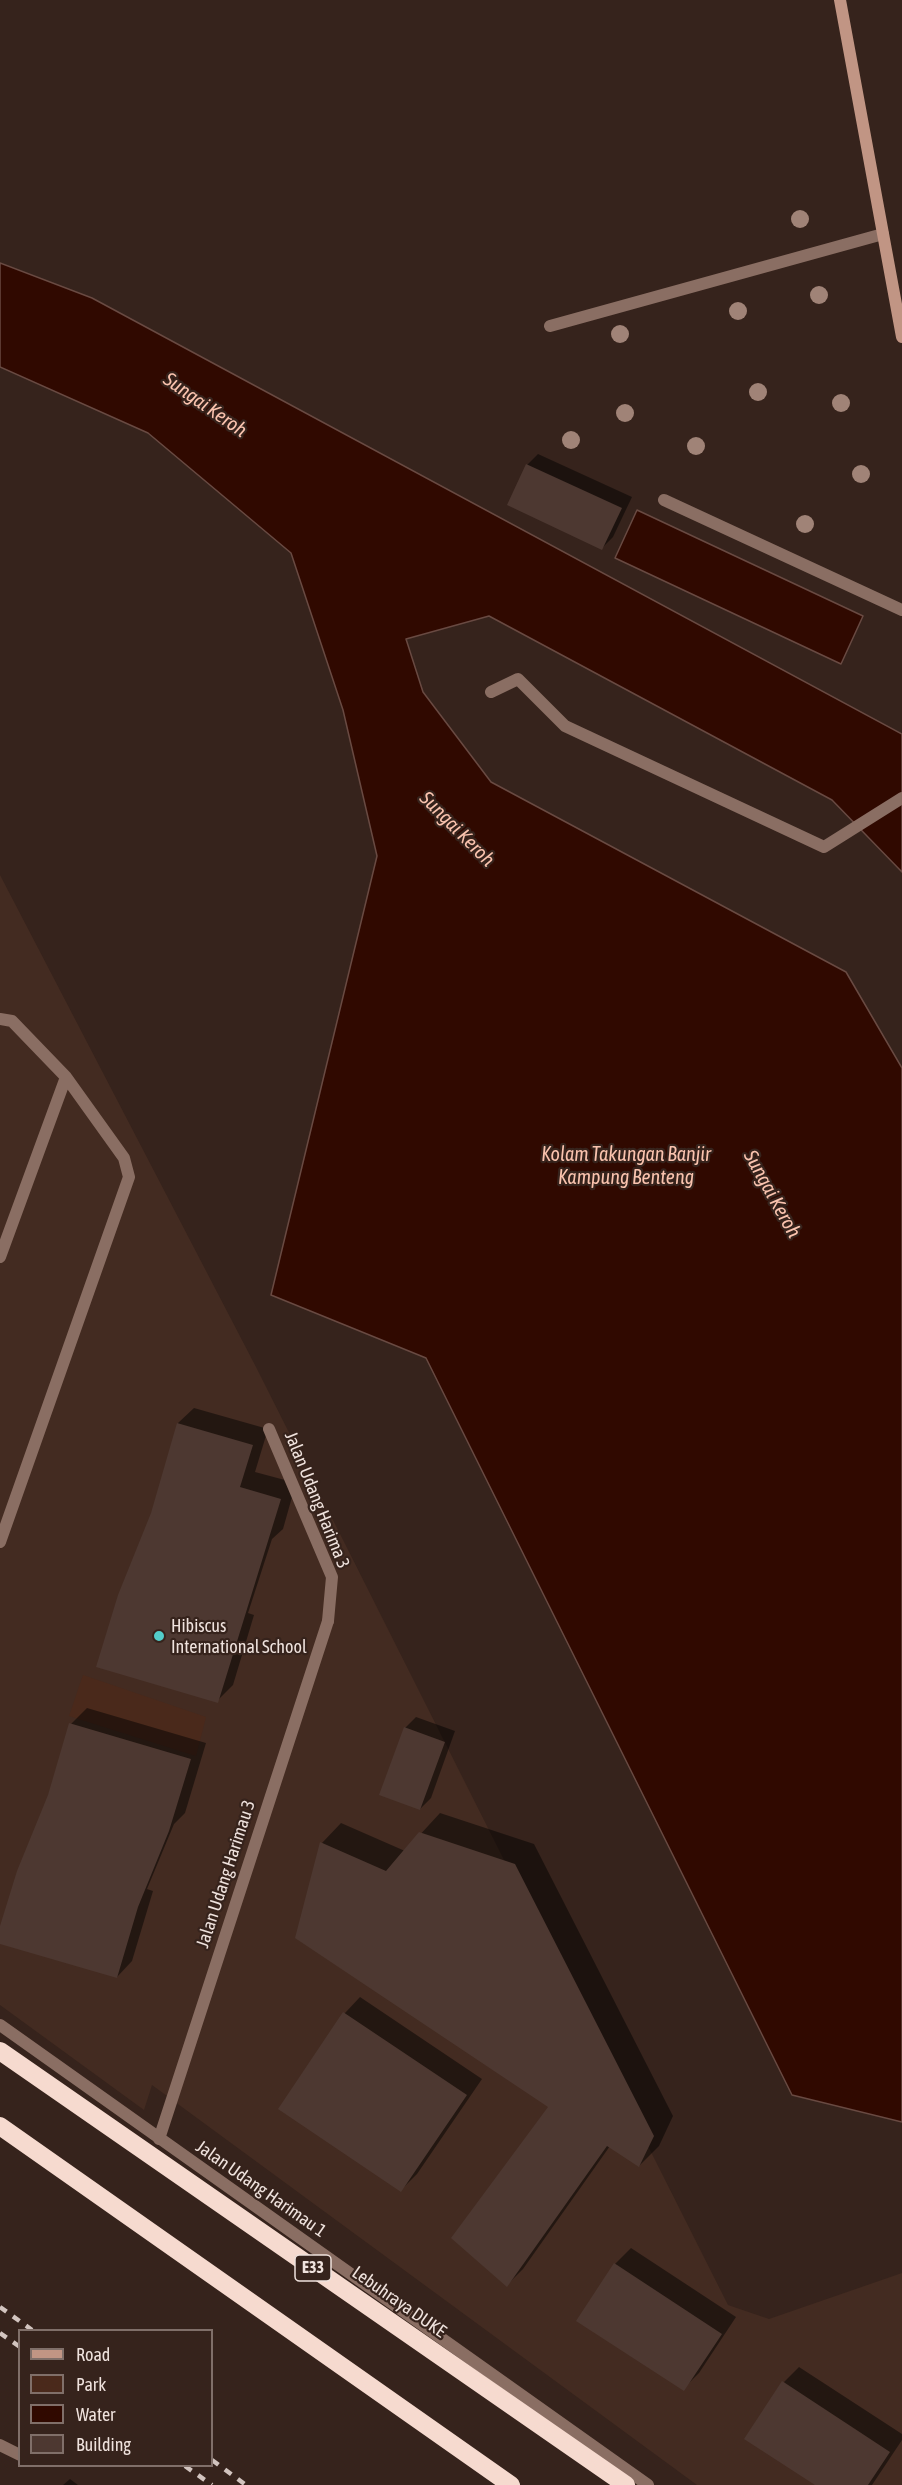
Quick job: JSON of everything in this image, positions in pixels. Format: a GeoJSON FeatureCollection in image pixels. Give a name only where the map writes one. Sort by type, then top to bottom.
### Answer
{"type":"FeatureCollection","features":[{"type":"Feature","properties":{"kind":"highway","name":"Lebuhraya DUKE"},"geometry":{"type":"LineString","coordinates":[[0,2051],[626,2485]]}},
{"type":"Feature","properties":{"kind":"highway"},"geometry":{"type":"LineString","coordinates":[[0,2126],[511,2485]]}},
{"type":"Feature","properties":{"kind":"main road"},"geometry":{"type":"LineString","coordinates":[[840,0],[902,337]]}},
{"type":"Feature","properties":{"kind":"street"},"geometry":{"type":"LineString","coordinates":[[550,326],[883,234]]}},
{"type":"Feature","properties":{"kind":"street"},"geometry":{"type":"LineString","coordinates":[[664,500],[902,610]]}},
{"type":"Feature","properties":{"kind":"street"},"geometry":{"type":"LineString","coordinates":[[491,692],[518,679],[565,726],[824,847],[902,798]]}},
{"type":"Feature","properties":{"kind":"street"},"geometry":{"type":"LineString","coordinates":[[0,1019],[12,1021],[66,1077],[124,1158],[129,1178],[0,1542]]}},
{"type":"Feature","properties":{"kind":"street"},"geometry":{"type":"LineString","coordinates":[[0,1257],[66,1077]]}},
{"type":"Feature","properties":{"kind":"street","name":"Jalan Udang Harima 3"},"geometry":{"type":"LineString","coordinates":[[269,1429],[332,1577],[328,1620]]}},
{"type":"Feature","properties":{"kind":"street","name":"Jalan Udang Harimau 3"},"geometry":{"type":"LineString","coordinates":[[159,2139],[328,1620]]}},
{"type":"Feature","properties":{"kind":"street","name":"Jalan Udang Harimau 1"},"geometry":{"type":"LineString","coordinates":[[0,2025],[648,2485]]}},
{"type":"Feature","properties":{"kind":"street"},"geometry":{"type":"LineString","coordinates":[[0,2445],[18,2454]]}},
{"type":"Feature","properties":{"kind":"shaded area"},"geometry":{"type":"Polygon","coordinates":[[[0,875],[256,1367],[728,2305],[769,2319],[902,2273],[902,2485],[697,2485],[152,2085],[144,2110],[0,2005],[0,875]]]}},
{"type":"Feature","properties":{"kind":"green space"},"geometry":{"type":"Polygon","coordinates":[[[83,1675],[206,1717],[196,1756],[69,1716],[83,1675]]]}},
{"type":"Feature","properties":{"kind":"water","name":"Kolam Takungan Banjir Kampung Benteng"},"geometry":{"type":"Polygon","coordinates":[[[0,263],[92,298],[902,734],[902,872],[832,800],[489,616],[406,639],[423,692],[491,782],[846,972],[902,1068],[902,2122],[792,2095],[426,1358],[271,1295],[377,856],[343,710],[291,553],[148,433],[0,367],[0,263]]]}},
{"type":"Feature","properties":{"kind":"water"},"geometry":{"type":"Polygon","coordinates":[[[637,510],[863,616],[841,664],[615,558],[637,510]]]}},
{"type":"Feature","properties":{"kind":"building"},"geometry":{"type":"Polygon","coordinates":[[[526,464],[622,508],[602,550],[507,505],[526,464]]]}},
{"type":"Feature","properties":{"kind":"building"},"geometry":{"type":"Polygon","coordinates":[[[177,1423],[253,1445],[240,1487],[281,1499],[218,1703],[96,1667],[118,1595],[151,1513],[177,1423]]]}},
{"type":"Feature","properties":{"kind":"building"},"geometry":{"type":"Polygon","coordinates":[[[69,1723],[191,1759],[169,1831],[138,1907],[117,1978],[0,1944],[0,1926],[17,1871],[48,1795],[69,1723]]]}},
{"type":"Feature","properties":{"kind":"building"},"geometry":{"type":"Polygon","coordinates":[[[404,1727],[445,1742],[420,1810],[379,1795],[404,1727]]]}},
{"type":"Feature","properties":{"kind":"building"},"geometry":{"type":"Polygon","coordinates":[[[419,1832],[515,1864],[654,2136],[639,2167],[607,2146],[507,2287],[451,2238],[548,2107],[295,1938],[320,1842],[386,1871],[419,1832]]]}},
{"type":"Feature","properties":{"kind":"building"},"geometry":{"type":"Polygon","coordinates":[[[343,2012],[467,2095],[401,2192],[278,2109],[343,2012]]]}},
{"type":"Feature","properties":{"kind":"building"},"geometry":{"type":"Polygon","coordinates":[[[614,2263],[722,2334],[684,2391],[576,2321],[614,2263]]]}},
{"type":"Feature","properties":{"kind":"building"},"geometry":{"type":"Polygon","coordinates":[[[782,2381],[890,2452],[868,2485],[815,2485],[744,2439],[782,2381]]]}},
{"type":"Feature","properties":{"kind":"railway"},"geometry":{"type":"LineString","coordinates":[[0,2307],[31,2329]]}},
{"type":"Feature","properties":{"kind":"railway"},"geometry":{"type":"LineString","coordinates":[[0,2333],[18,2346]]}},
{"type":"Feature","properties":{"kind":"railway"},"geometry":{"type":"LineString","coordinates":[[213,2461],[246,2485]]}},
{"type":"Feature","properties":{"kind":"railway"},"geometry":{"type":"LineString","coordinates":[[186,2467],[212,2485]]}},
{"type":"Feature","properties":{"kind":"place","name":"Hibiscus International School"},"geometry":{"type":"Point","coordinates":[159,1636]}},
{"type":"Feature","properties":{"kind":"water label","name":"Sungai Keroh"},"geometry":{"type":"Point","coordinates":[205,405]}},
{"type":"Feature","properties":{"kind":"water label","name":"Sungai Keroh"},"geometry":{"type":"Point","coordinates":[457,829]}},
{"type":"Feature","properties":{"kind":"water label","name":"Sungai Keroh"},"geometry":{"type":"Point","coordinates":[772,1194]}}]}
